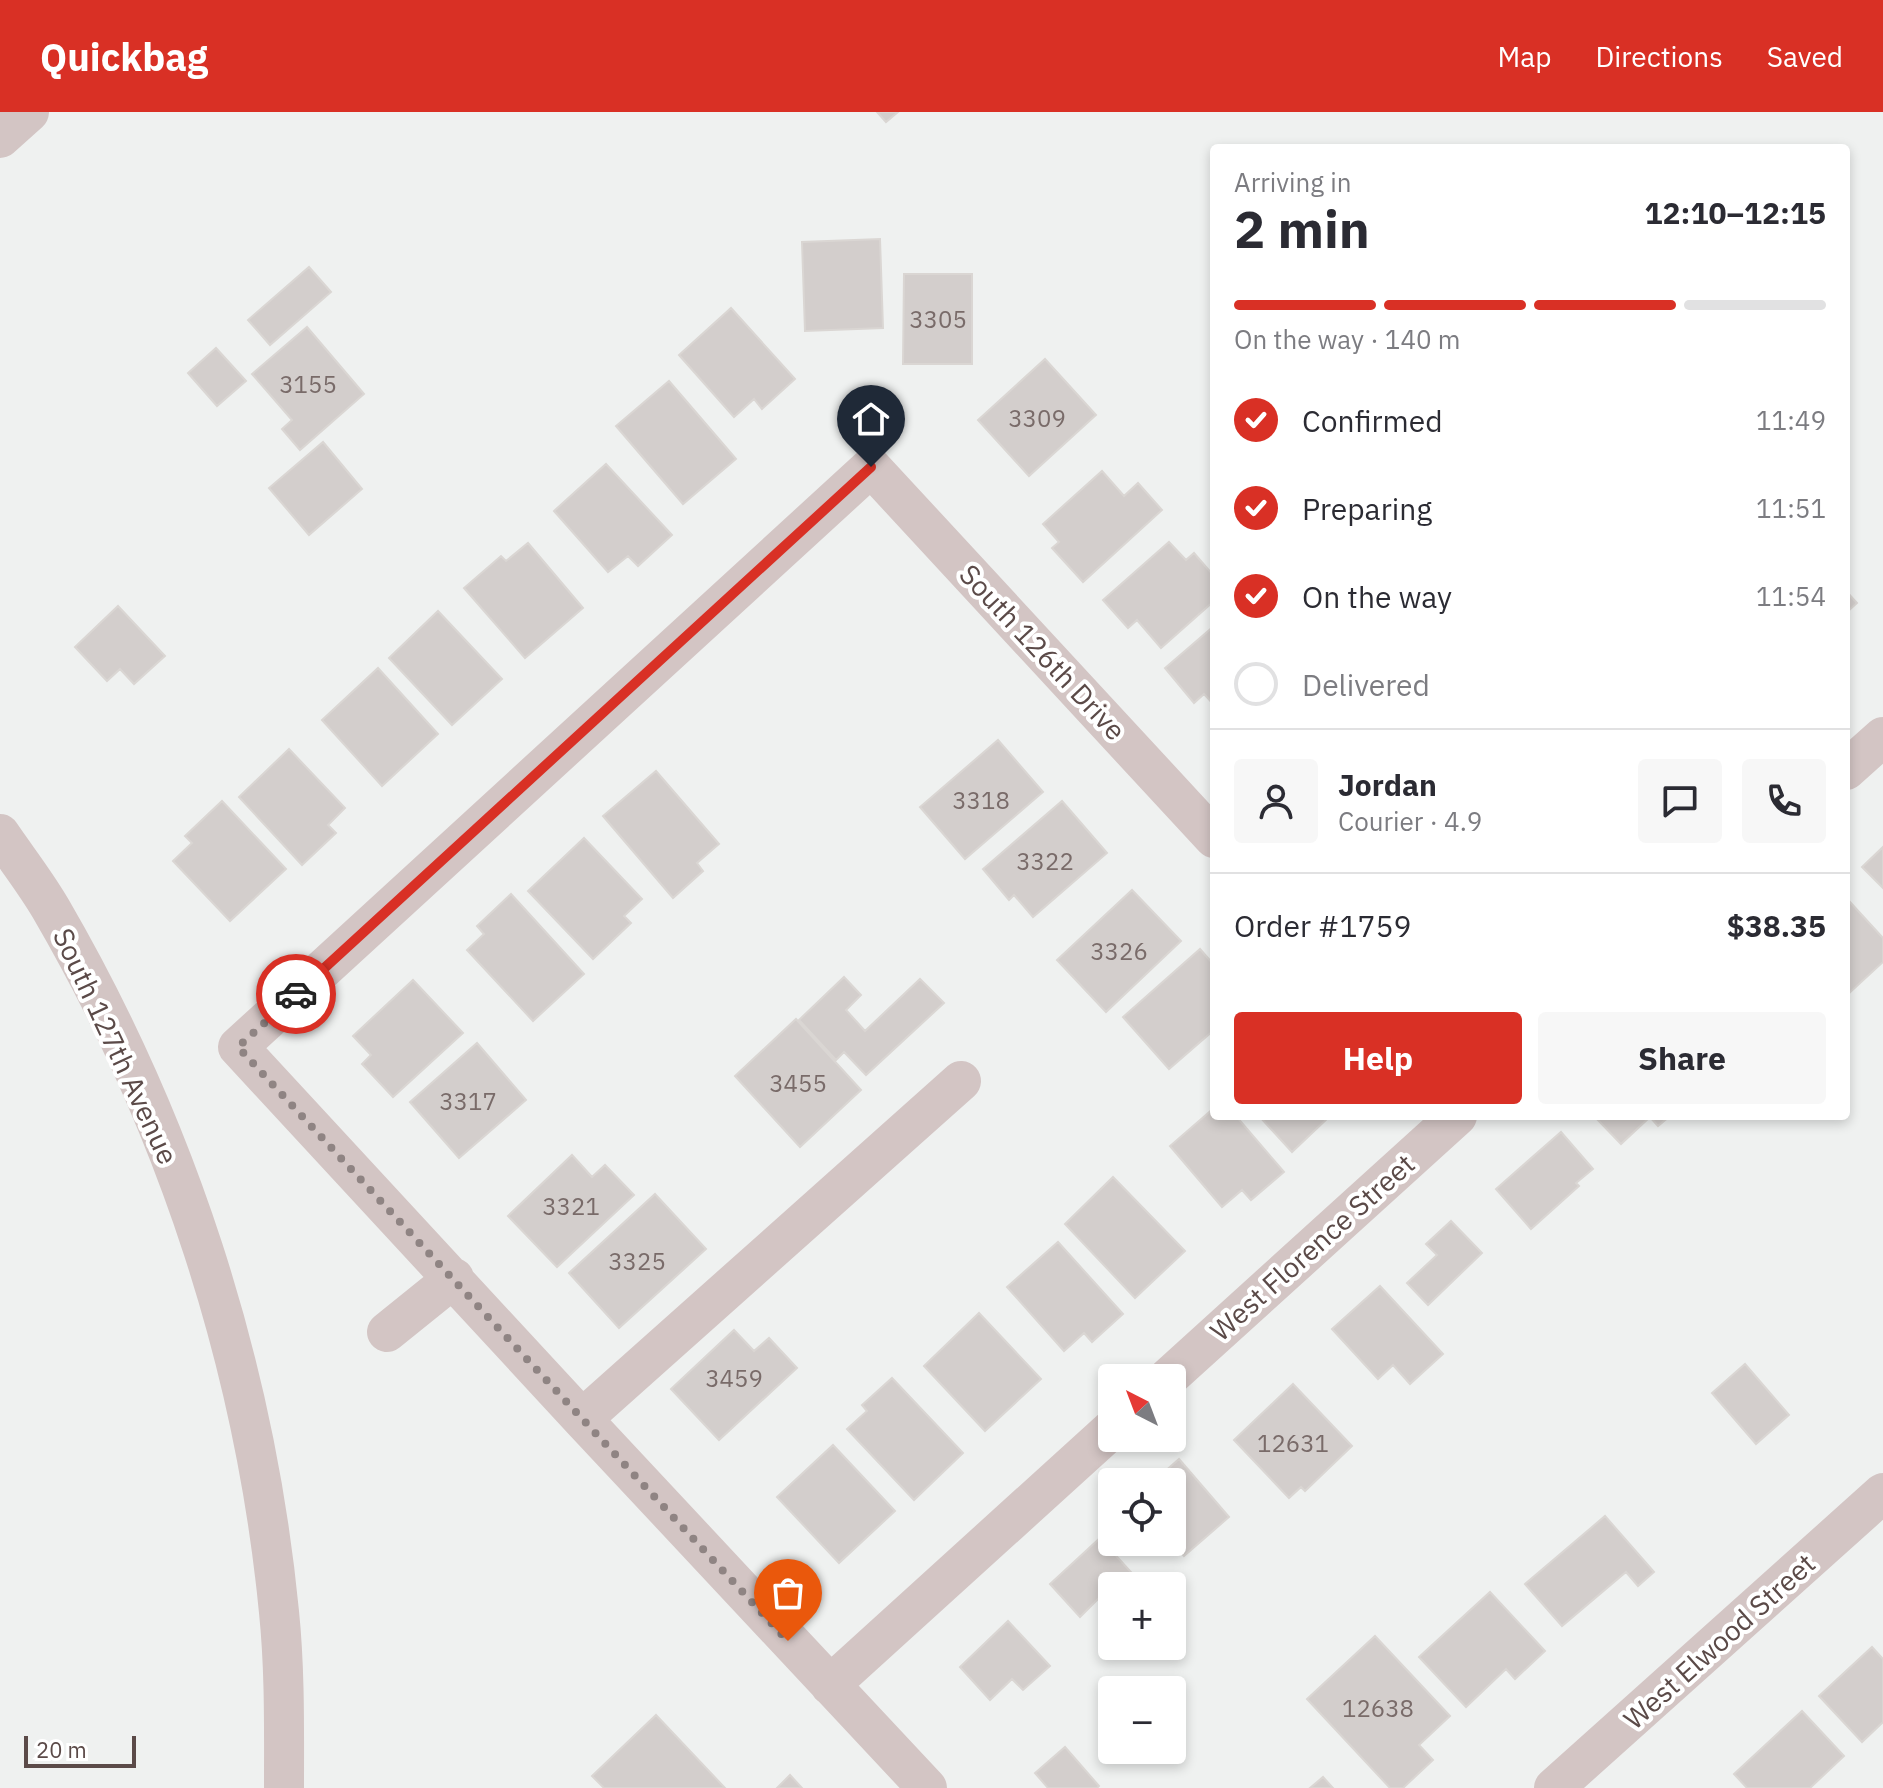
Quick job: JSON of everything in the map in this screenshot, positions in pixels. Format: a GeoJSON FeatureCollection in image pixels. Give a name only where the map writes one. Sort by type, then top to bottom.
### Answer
{"type":"FeatureCollection","features":[{"type":"Feature","properties":{"kind":"street"},"geometry":{"type":"LineString","coordinates":[[0,138],[29,112]]}},
{"type":"Feature","properties":{"kind":"street","name":"South 126th Drive"},"geometry":{"type":"LineString","coordinates":[[454,1278],[238,1047],[871,467],[1210,834]]}},
{"type":"Feature","properties":{"kind":"street"},"geometry":{"type":"LineString","coordinates":[[1850,766],[1883,737]]}},
{"type":"Feature","properties":{"kind":"street","name":"South 127th Avenue"},"geometry":{"type":"LineString","coordinates":[[0,834],[50,907],[109,1016],[159,1128],[196,1223],[222,1307],[246,1405],[268,1519],[280,1615],[284,1788]]}},
{"type":"Feature","properties":{"kind":"street"},"geometry":{"type":"LineString","coordinates":[[582,1419],[961,1081]]}},
{"type":"Feature","properties":{"kind":"street","name":"West Florence Street"},"geometry":{"type":"LineString","coordinates":[[1183,1364],[1453,1120]]}},
{"type":"Feature","properties":{"kind":"street"},"geometry":{"type":"LineString","coordinates":[[387,1332],[454,1278],[927,1788]]}},
{"type":"Feature","properties":{"kind":"street"},"geometry":{"type":"LineString","coordinates":[[830,1685],[1098,1442]]}},
{"type":"Feature","properties":{"kind":"street","name":"West Elwood Street"},"geometry":{"type":"LineString","coordinates":[[1554,1788],[1883,1493]]}},
{"type":"Feature","properties":{"kind":"building"},"geometry":{"type":"Polygon","coordinates":[[[877,112],[898,112],[886,122],[877,112]]]}},
{"type":"Feature","properties":{"kind":"building"},"geometry":{"type":"Polygon","coordinates":[[[880,239],[883,328],[805,331],[802,242],[880,239]]]}},
{"type":"Feature","properties":{"kind":"building"},"geometry":{"type":"Polygon","coordinates":[[[309,267],[331,292],[270,345],[248,320],[309,267]]]}},
{"type":"Feature","properties":{"kind":"building"},"geometry":{"type":"Polygon","coordinates":[[[904,274],[972,274],[972,364],[903,364],[904,274]]]}},
{"type":"Feature","properties":{"kind":"building"},"geometry":{"type":"Polygon","coordinates":[[[731,308],[795,379],[762,409],[754,399],[734,417],[679,355],[731,308]]]}},
{"type":"Feature","properties":{"kind":"building"},"geometry":{"type":"Polygon","coordinates":[[[307,327],[364,394],[300,450],[282,429],[292,420],[252,374],[307,327]]]}},
{"type":"Feature","properties":{"kind":"building"},"geometry":{"type":"Polygon","coordinates":[[[216,348],[246,381],[217,406],[188,373],[216,348]]]}},
{"type":"Feature","properties":{"kind":"building"},"geometry":{"type":"Polygon","coordinates":[[[1045,359],[1096,415],[1029,476],[978,420],[1045,359]]]}},
{"type":"Feature","properties":{"kind":"building"},"geometry":{"type":"Polygon","coordinates":[[[669,381],[736,459],[683,504],[616,426],[669,381]]]}},
{"type":"Feature","properties":{"kind":"building"},"geometry":{"type":"Polygon","coordinates":[[[323,442],[362,489],[309,535],[269,488],[323,442]]]}},
{"type":"Feature","properties":{"kind":"building"},"geometry":{"type":"Polygon","coordinates":[[[606,464],[672,535],[638,566],[628,556],[608,572],[554,511],[606,464]]]}},
{"type":"Feature","properties":{"kind":"building"},"geometry":{"type":"Polygon","coordinates":[[[1102,471],[1124,496],[1138,483],[1162,510],[1083,582],[1052,548],[1059,542],[1043,524],[1102,471]]]}},
{"type":"Feature","properties":{"kind":"building"},"geometry":{"type":"Polygon","coordinates":[[[1169,542],[1186,560],[1194,553],[1210,571],[1210,605],[1161,648],[1137,620],[1128,628],[1103,600],[1169,542]]]}},
{"type":"Feature","properties":{"kind":"building"},"geometry":{"type":"Polygon","coordinates":[[[528,543],[583,608],[525,658],[464,588],[501,556],[506,561],[528,543]]]}},
{"type":"Feature","properties":{"kind":"building"},"geometry":{"type":"Polygon","coordinates":[[[1850,595],[1857,603],[1850,609],[1850,595]]]}},
{"type":"Feature","properties":{"kind":"building"},"geometry":{"type":"Polygon","coordinates":[[[118,606],[165,656],[134,684],[120,669],[107,681],[75,647],[118,606]]]}},
{"type":"Feature","properties":{"kind":"building"},"geometry":{"type":"Polygon","coordinates":[[[438,611],[502,679],[452,725],[389,658],[438,611]]]}},
{"type":"Feature","properties":{"kind":"building"},"geometry":{"type":"Polygon","coordinates":[[[1210,629],[1210,701],[1204,694],[1194,703],[1165,668],[1210,629]]]}},
{"type":"Feature","properties":{"kind":"building"},"geometry":{"type":"Polygon","coordinates":[[[378,668],[438,734],[382,786],[322,720],[378,668]]]}},
{"type":"Feature","properties":{"kind":"building"},"geometry":{"type":"Polygon","coordinates":[[[998,740],[1043,792],[965,859],[920,807],[998,740]]]}},
{"type":"Feature","properties":{"kind":"building"},"geometry":{"type":"Polygon","coordinates":[[[289,749],[345,808],[328,825],[336,833],[302,865],[239,797],[289,749]]]}},
{"type":"Feature","properties":{"kind":"building"},"geometry":{"type":"Polygon","coordinates":[[[656,771],[719,844],[697,863],[703,871],[673,898],[603,816],[656,771]]]}},
{"type":"Feature","properties":{"kind":"building"},"geometry":{"type":"Polygon","coordinates":[[[222,801],[286,869],[230,921],[173,861],[192,843],[185,836],[222,801]]]}},
{"type":"Feature","properties":{"kind":"building"},"geometry":{"type":"Polygon","coordinates":[[[1062,801],[1107,853],[1033,917],[1014,895],[1009,900],[983,869],[1062,801]]]}},
{"type":"Feature","properties":{"kind":"building"},"geometry":{"type":"Polygon","coordinates":[[[584,838],[642,899],[624,916],[631,923],[593,959],[528,891],[584,838]]]}},
{"type":"Feature","properties":{"kind":"building"},"geometry":{"type":"Polygon","coordinates":[[[1883,847],[1883,888],[1862,867],[1883,847]]]}},
{"type":"Feature","properties":{"kind":"building"},"geometry":{"type":"Polygon","coordinates":[[[1132,890],[1181,941],[1106,1012],[1057,960],[1132,890]]]}},
{"type":"Feature","properties":{"kind":"building"},"geometry":{"type":"Polygon","coordinates":[[[511,894],[584,974],[533,1021],[467,950],[484,934],[477,926],[511,894]]]}},
{"type":"Feature","properties":{"kind":"building"},"geometry":{"type":"Polygon","coordinates":[[[1850,902],[1883,938],[1883,962],[1850,992],[1850,902]]]}},
{"type":"Feature","properties":{"kind":"building"},"geometry":{"type":"Polygon","coordinates":[[[1200,949],[1210,960],[1210,1033],[1169,1069],[1123,1017],[1200,949]]]}},
{"type":"Feature","properties":{"kind":"building"},"geometry":{"type":"Polygon","coordinates":[[[844,977],[861,995],[846,1010],[865,1031],[920,979],[944,1003],[866,1075],[844,1052],[836,1060],[799,1020],[844,977]]]}},
{"type":"Feature","properties":{"kind":"building"},"geometry":{"type":"Polygon","coordinates":[[[413,980],[463,1033],[393,1097],[362,1064],[371,1055],[353,1036],[413,980]]]}},
{"type":"Feature","properties":{"kind":"building"},"geometry":{"type":"Polygon","coordinates":[[[796,1019],[861,1090],[800,1147],[735,1076],[796,1019]]]}},
{"type":"Feature","properties":{"kind":"building"},"geometry":{"type":"Polygon","coordinates":[[[477,1043],[526,1100],[459,1158],[410,1102],[477,1043]]]}},
{"type":"Feature","properties":{"kind":"building"},"geometry":{"type":"Polygon","coordinates":[[[1210,1111],[1210,1120],[1239,1120],[1284,1172],[1251,1200],[1242,1190],[1222,1207],[1170,1146],[1210,1111]]]}},
{"type":"Feature","properties":{"kind":"building"},"geometry":{"type":"Polygon","coordinates":[[[1263,1120],[1326,1120],[1292,1152],[1263,1120]]]}},
{"type":"Feature","properties":{"kind":"building"},"geometry":{"type":"Polygon","coordinates":[[[1598,1120],[1647,1120],[1621,1144],[1598,1120]]]}},
{"type":"Feature","properties":{"kind":"building"},"geometry":{"type":"Polygon","coordinates":[[[1561,1132],[1593,1169],[1576,1183],[1579,1186],[1531,1229],[1496,1189],[1561,1132]]]}},
{"type":"Feature","properties":{"kind":"building"},"geometry":{"type":"Polygon","coordinates":[[[572,1155],[592,1177],[605,1165],[634,1195],[557,1267],[508,1216],[572,1155]]]}},
{"type":"Feature","properties":{"kind":"building"},"geometry":{"type":"Polygon","coordinates":[[[1113,1177],[1185,1251],[1135,1298],[1065,1224],[1113,1177]]]}},
{"type":"Feature","properties":{"kind":"building"},"geometry":{"type":"Polygon","coordinates":[[[655,1194],[706,1249],[619,1328],[569,1273],[655,1194]]]}},
{"type":"Feature","properties":{"kind":"building"},"geometry":{"type":"Polygon","coordinates":[[[1451,1221],[1482,1253],[1428,1305],[1407,1283],[1437,1255],[1426,1244],[1451,1221]]]}},
{"type":"Feature","properties":{"kind":"building"},"geometry":{"type":"Polygon","coordinates":[[[1058,1242],[1123,1314],[1092,1342],[1084,1333],[1064,1351],[1007,1287],[1058,1242]]]}},
{"type":"Feature","properties":{"kind":"building"},"geometry":{"type":"Polygon","coordinates":[[[1380,1286],[1443,1354],[1410,1384],[1393,1365],[1378,1379],[1332,1329],[1380,1286]]]}},
{"type":"Feature","properties":{"kind":"building"},"geometry":{"type":"Polygon","coordinates":[[[979,1313],[1041,1379],[985,1431],[924,1366],[979,1313]]]}},
{"type":"Feature","properties":{"kind":"building"},"geometry":{"type":"Polygon","coordinates":[[[734,1330],[754,1351],[769,1338],[797,1368],[719,1440],[671,1389],[734,1330]]]}},
{"type":"Feature","properties":{"kind":"building"},"geometry":{"type":"Polygon","coordinates":[[[1745,1364],[1789,1415],[1756,1444],[1712,1393],[1745,1364]]]}},
{"type":"Feature","properties":{"kind":"building"},"geometry":{"type":"Polygon","coordinates":[[[892,1378],[963,1453],[914,1500],[847,1429],[867,1411],[862,1405],[892,1378]]]}},
{"type":"Feature","properties":{"kind":"building"},"geometry":{"type":"Polygon","coordinates":[[[1293,1384],[1352,1446],[1305,1491],[1301,1487],[1289,1498],[1234,1440],[1293,1384]]]}},
{"type":"Feature","properties":{"kind":"building"},"geometry":{"type":"Polygon","coordinates":[[[833,1445],[895,1511],[839,1563],[777,1497],[833,1445]]]}},
{"type":"Feature","properties":{"kind":"building"},"geometry":{"type":"Polygon","coordinates":[[[1179,1459],[1229,1517],[1186,1554],[1186,1468],[1169,1468],[1179,1459]]]}},
{"type":"Feature","properties":{"kind":"building"},"geometry":{"type":"Polygon","coordinates":[[[1605,1516],[1654,1572],[1638,1586],[1626,1572],[1562,1626],[1525,1584],[1605,1516]]]}},
{"type":"Feature","properties":{"kind":"building"},"geometry":{"type":"Polygon","coordinates":[[[1098,1540],[1098,1556],[1116,1556],[1131,1572],[1098,1572],[1098,1599],[1080,1617],[1050,1584],[1098,1540]]]}},
{"type":"Feature","properties":{"kind":"building"},"geometry":{"type":"Polygon","coordinates":[[[1490,1592],[1545,1651],[1515,1679],[1506,1669],[1466,1707],[1419,1657],[1490,1592]]]}},
{"type":"Feature","properties":{"kind":"building"},"geometry":{"type":"Polygon","coordinates":[[[1008,1621],[1050,1666],[1023,1690],[1012,1679],[990,1700],[960,1667],[1008,1621]]]}},
{"type":"Feature","properties":{"kind":"building"},"geometry":{"type":"Polygon","coordinates":[[[1375,1636],[1450,1716],[1419,1745],[1433,1760],[1403,1788],[1390,1788],[1307,1699],[1375,1636]]]}},
{"type":"Feature","properties":{"kind":"building"},"geometry":{"type":"Polygon","coordinates":[[[1872,1647],[1883,1659],[1883,1722],[1862,1742],[1819,1696],[1872,1647]]]}},
{"type":"Feature","properties":{"kind":"building"},"geometry":{"type":"Polygon","coordinates":[[[1802,1711],[1844,1756],[1810,1788],[1747,1788],[1734,1774],[1802,1711]]]}},
{"type":"Feature","properties":{"kind":"building"},"geometry":{"type":"Polygon","coordinates":[[[656,1715],[725,1788],[604,1788],[592,1776],[656,1715]]]}},
{"type":"Feature","properties":{"kind":"building"},"geometry":{"type":"Polygon","coordinates":[[[1065,1747],[1099,1786],[1097,1788],[1048,1788],[1035,1773],[1065,1747]]]}},
{"type":"Feature","properties":{"kind":"building"},"geometry":{"type":"Polygon","coordinates":[[[790,1775],[802,1788],[777,1788],[790,1775]]]}},
{"type":"Feature","properties":{"kind":"building"},"geometry":{"type":"Polygon","coordinates":[[[1323,1777],[1333,1788],[1310,1788],[1323,1777]]]}},
{"type":"Feature","properties":{"kind":"way so far"},"geometry":{"type":"LineString","coordinates":[[296,994],[238,1047],[788,1641]]}},
{"type":"Feature","properties":{"kind":"route"},"geometry":{"type":"LineString","coordinates":[[296,994],[871,467]]}}]}
